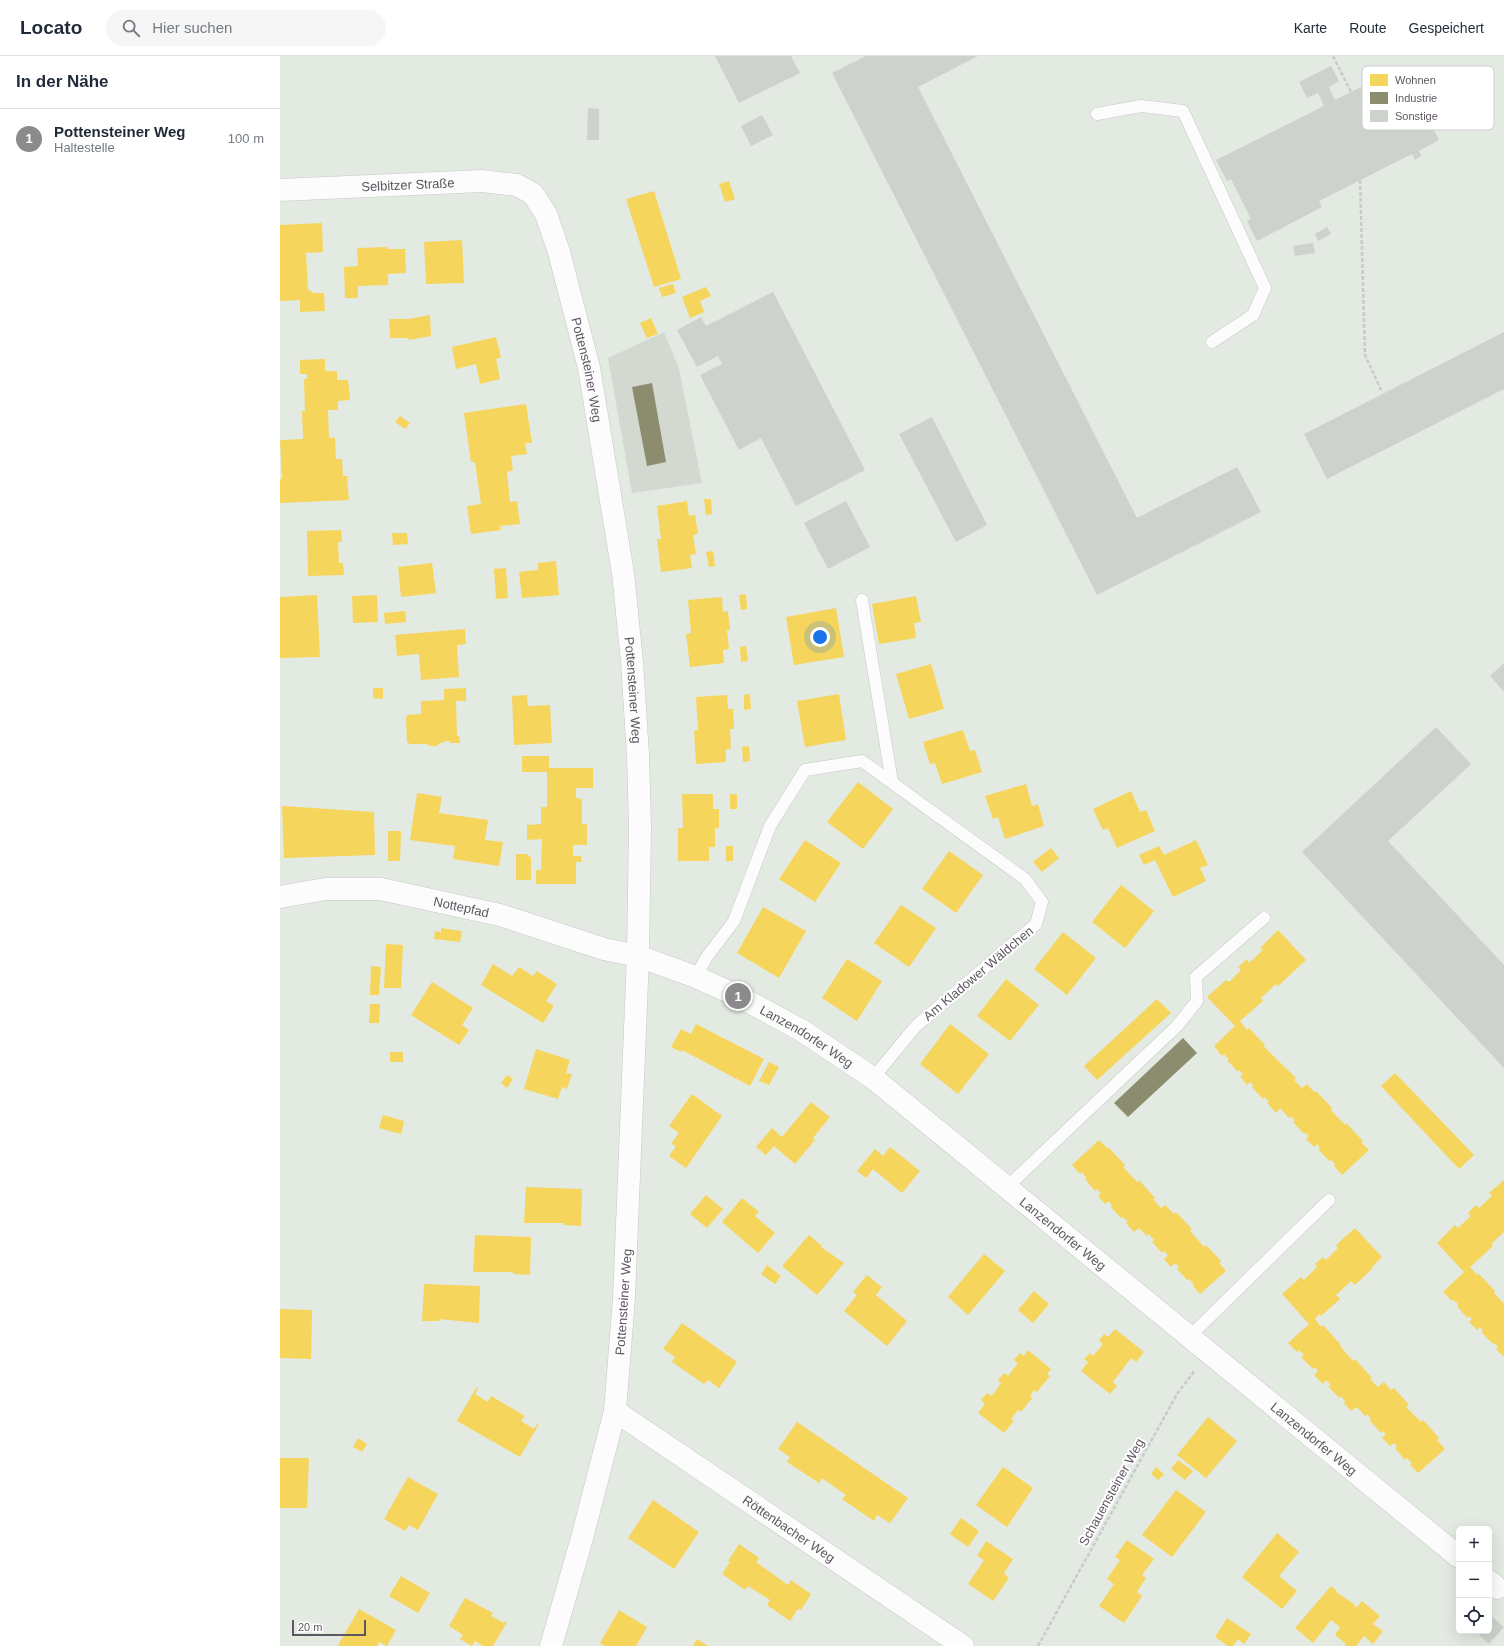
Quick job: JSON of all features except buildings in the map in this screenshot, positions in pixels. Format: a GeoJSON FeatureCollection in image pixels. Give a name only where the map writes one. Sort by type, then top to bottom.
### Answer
{"type":"FeatureCollection","features":[{"type":"Feature","properties":{"kind":"street","name":"Selbitzer Straße"},"geometry":{"type":"LineString","coordinates":[[280,190],[482,181],[517,185],[533,194]]}},
{"type":"Feature","properties":{"kind":"street","name":"Pottensteiner Weg"},"geometry":{"type":"LineString","coordinates":[[533,194],[546,214],[560,252],[589,368],[623,574],[632,662],[638,755],[640,827],[638,956],[624,1298],[615,1412],[582,1538],[551,1646]]}},
{"type":"Feature","properties":{"kind":"street","name":"Nottepfad"},"geometry":{"type":"LineString","coordinates":[[280,897],[325,889],[381,890],[500,915],[604,949],[638,956]]}},
{"type":"Feature","properties":{"kind":"street","name":"Lanzendorfer Weg"},"geometry":{"type":"LineString","coordinates":[[638,956],[696,977],[738,996],[801,1030],[873,1078],[1456,1555]]}},
{"type":"Feature","properties":{"kind":"street","name":"Röttenbacher Weg"},"geometry":{"type":"LineString","coordinates":[[615,1412],[963,1646]]}},
{"type":"Feature","properties":{"kind":"lane"},"geometry":{"type":"LineString","coordinates":[[1097,114],[1141,106],[1182,111],[1265,288],[1253,315],[1212,342]]}},
{"type":"Feature","properties":{"kind":"lane"},"geometry":{"type":"LineString","coordinates":[[862,600],[892,782]]}},
{"type":"Feature","properties":{"kind":"lane","name":"Am Kladower Wäldchen"},"geometry":{"type":"LineString","coordinates":[[696,977],[706,958],[734,921],[770,826],[805,770],[862,761],[1025,878],[1042,902],[1036,924],[916,1026],[873,1078]]}},
{"type":"Feature","properties":{"kind":"lane"},"geometry":{"type":"LineString","coordinates":[[1007,1186],[1177,1026],[1198,1002],[1196,977],[1264,918]]}},
{"type":"Feature","properties":{"kind":"lane"},"geometry":{"type":"LineString","coordinates":[[1190,1336],[1329,1200]]}},
{"type":"Feature","properties":{"kind":"path"},"geometry":{"type":"LineString","coordinates":[[1333,56],[1351,92]]}},
{"type":"Feature","properties":{"kind":"path"},"geometry":{"type":"LineString","coordinates":[[1360,180],[1365,355],[1382,392]]}},
{"type":"Feature","properties":{"kind":"path","name":"Schauensteiner Weg"},"geometry":{"type":"LineString","coordinates":[[1038,1646],[1177,1394],[1209,1352]]}},
{"type":"Feature","properties":{"kind":"shaded area"},"geometry":{"type":"Polygon","coordinates":[[[664,332],[679,369],[702,483],[632,493],[608,358],[664,332]]]}},
{"type":"Feature","properties":{"kind":"place","name":"Pottensteiner Weg"},"geometry":{"type":"Point","coordinates":[738,996]}}]}
